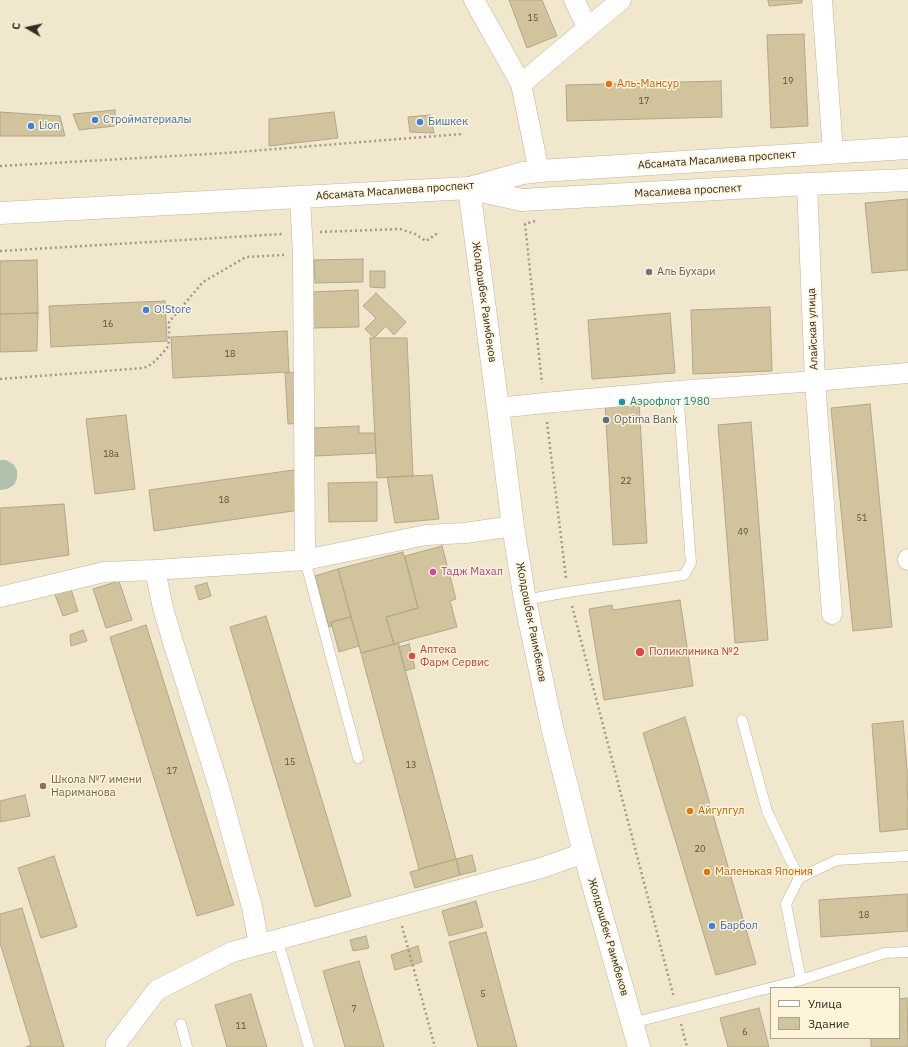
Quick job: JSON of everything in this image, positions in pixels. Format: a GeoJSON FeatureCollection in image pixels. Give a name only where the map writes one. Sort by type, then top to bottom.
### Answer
{"type":"FeatureCollection","features":[{"type":"Feature","properties":{"kind":"main road","name":"Абсамата Масалиева проспект"},"geometry":{"type":"LineString","coordinates":[[0,213],[469,188],[523,173],[538,171],[908,148]]}},
{"type":"Feature","properties":{"kind":"main road","name":"Масалиева проспект"},"geometry":{"type":"LineString","coordinates":[[469,188],[522,200],[807,184],[908,180]]}},
{"type":"Feature","properties":{"kind":"main road","name":"Жолдошбек Раимбеков"},"geometry":{"type":"LineString","coordinates":[[469,188],[513,526],[525,600],[552,727],[584,853],[639,1047]]}},
{"type":"Feature","properties":{"kind":"street"},"geometry":{"type":"LineString","coordinates":[[474,0],[521,84],[538,171]]}},
{"type":"Feature","properties":{"kind":"street"},"geometry":{"type":"LineString","coordinates":[[574,0],[588,28]]}},
{"type":"Feature","properties":{"kind":"street"},"geometry":{"type":"LineString","coordinates":[[521,84],[621,0]]}},
{"type":"Feature","properties":{"kind":"street"},"geometry":{"type":"LineString","coordinates":[[822,0],[833,152]]}},
{"type":"Feature","properties":{"kind":"street","name":"Алайская улица"},"geometry":{"type":"LineString","coordinates":[[807,184],[815,381],[908,377]]}},
{"type":"Feature","properties":{"kind":"street"},"geometry":{"type":"LineString","coordinates":[[300,197],[303,254],[305,560]]}},
{"type":"Feature","properties":{"kind":"street"},"geometry":{"type":"LineString","coordinates":[[498,408],[678,391],[815,381],[832,614]]}},
{"type":"Feature","properties":{"kind":"street"},"geometry":{"type":"LineString","coordinates":[[0,597],[104,572],[305,560],[426,535],[465,533],[513,526]]}},
{"type":"Feature","properties":{"kind":"street"},"geometry":{"type":"LineString","coordinates":[[155,570],[163,608],[218,784],[252,907],[268,942]]}},
{"type":"Feature","properties":{"kind":"street"},"geometry":{"type":"LineString","coordinates":[[116,1047],[116,1044],[157,990],[232,952],[541,868],[584,853]]}},
{"type":"Feature","properties":{"kind":"lane"},"geometry":{"type":"LineString","coordinates":[[525,600],[684,574],[691,562],[678,391]]}},
{"type":"Feature","properties":{"kind":"lane"},"geometry":{"type":"LineString","coordinates":[[305,560],[358,758]]}},
{"type":"Feature","properties":{"kind":"lane"},"geometry":{"type":"LineString","coordinates":[[742,720],[767,811],[799,878]]}},
{"type":"Feature","properties":{"kind":"lane"},"geometry":{"type":"LineString","coordinates":[[801,980],[786,904],[799,878],[837,860],[908,856]]}},
{"type":"Feature","properties":{"kind":"lane"},"geometry":{"type":"LineString","coordinates":[[268,942],[288,975],[309,1047]]}},
{"type":"Feature","properties":{"kind":"lane"},"geometry":{"type":"LineString","coordinates":[[774,987],[885,953],[908,952]]}},
{"type":"Feature","properties":{"kind":"lane"},"geometry":{"type":"LineString","coordinates":[[632,1023],[770,988]]}},
{"type":"Feature","properties":{"kind":"lane"},"geometry":{"type":"LineString","coordinates":[[181,1024],[186,1047]]}},
{"type":"Feature","properties":{"kind":"path"},"geometry":{"type":"LineString","coordinates":[[0,166],[226,153],[461,134]]}},
{"type":"Feature","properties":{"kind":"path"},"geometry":{"type":"LineString","coordinates":[[525,224],[544,403],[568,592],[687,1047]]}},
{"type":"Feature","properties":{"kind":"path"},"geometry":{"type":"LineString","coordinates":[[0,251],[302,232],[400,228],[426,240],[438,233]]}},
{"type":"Feature","properties":{"kind":"path"},"geometry":{"type":"LineString","coordinates":[[0,379],[144,368],[152,364],[167,348],[170,322],[203,282],[246,257],[303,254]]}},
{"type":"Feature","properties":{"kind":"path"},"geometry":{"type":"LineString","coordinates":[[396,907],[436,1047]]}},
{"type":"Feature","properties":{"kind":"green space"},"geometry":{"type":"Polygon","coordinates":[[[0,460],[6,460],[13,464],[17,470],[17,478],[14,485],[7,489],[0,490],[0,460]]]}},
{"type":"Feature","properties":{"kind":"building"},"geometry":{"type":"Polygon","coordinates":[[[509,0],[542,0],[557,36],[527,48],[509,0]]]}},
{"type":"Feature","properties":{"kind":"building"},"geometry":{"type":"Polygon","coordinates":[[[768,0],[802,0],[802,3],[769,6],[768,0]]]}},
{"type":"Feature","properties":{"kind":"building"},"geometry":{"type":"Polygon","coordinates":[[[804,34],[808,126],[771,128],[767,35],[804,34]]]}},
{"type":"Feature","properties":{"kind":"building"},"geometry":{"type":"Polygon","coordinates":[[[721,81],[722,117],[567,121],[566,85],[721,81]]]}},
{"type":"Feature","properties":{"kind":"building","name":"Стройматериалы"},"geometry":{"type":"Polygon","coordinates":[[[115,110],[115,126],[79,130],[73,114],[115,110]]]}},
{"type":"Feature","properties":{"kind":"building","name":"Lion"},"geometry":{"type":"Polygon","coordinates":[[[0,112],[60,116],[65,136],[0,136],[0,112]]]}},
{"type":"Feature","properties":{"kind":"building"},"geometry":{"type":"Polygon","coordinates":[[[334,112],[338,138],[269,146],[269,119],[334,112]]]}},
{"type":"Feature","properties":{"kind":"building"},"geometry":{"type":"Polygon","coordinates":[[[430,115],[434,133],[410,132],[408,117],[430,115]]]}},
{"type":"Feature","properties":{"kind":"building"},"geometry":{"type":"Polygon","coordinates":[[[908,199],[908,270],[872,273],[865,203],[908,199]]]}},
{"type":"Feature","properties":{"kind":"building"},"geometry":{"type":"Polygon","coordinates":[[[363,259],[363,282],[315,283],[314,260],[363,259]]]}},
{"type":"Feature","properties":{"kind":"building"},"geometry":{"type":"Polygon","coordinates":[[[37,260],[38,313],[0,314],[0,261],[37,260]]]}},
{"type":"Feature","properties":{"kind":"building"},"geometry":{"type":"Polygon","coordinates":[[[370,271],[385,271],[385,288],[370,287],[370,271]]]}},
{"type":"Feature","properties":{"kind":"building"},"geometry":{"type":"Polygon","coordinates":[[[358,290],[359,327],[312,328],[311,292],[358,290]]]}},
{"type":"Feature","properties":{"kind":"building"},"geometry":{"type":"Polygon","coordinates":[[[376,293],[406,322],[394,335],[386,326],[374,338],[365,329],[376,318],[363,306],[376,293]]]}},
{"type":"Feature","properties":{"kind":"building"},"geometry":{"type":"Polygon","coordinates":[[[165,301],[167,341],[51,347],[49,306],[165,301]]]}},
{"type":"Feature","properties":{"kind":"building"},"geometry":{"type":"Polygon","coordinates":[[[770,307],[772,371],[693,374],[691,310],[770,307]]]}},
{"type":"Feature","properties":{"kind":"building"},"geometry":{"type":"Polygon","coordinates":[[[38,313],[37,351],[0,352],[0,314],[38,313]]]}},
{"type":"Feature","properties":{"kind":"building"},"geometry":{"type":"Polygon","coordinates":[[[670,313],[675,373],[592,379],[588,320],[670,313]]]}},
{"type":"Feature","properties":{"kind":"building"},"geometry":{"type":"Polygon","coordinates":[[[287,331],[289,372],[173,378],[171,337],[287,331]]]}},
{"type":"Feature","properties":{"kind":"building"},"geometry":{"type":"Polygon","coordinates":[[[370,338],[407,338],[413,476],[377,478],[370,338]]]}},
{"type":"Feature","properties":{"kind":"building"},"geometry":{"type":"Polygon","coordinates":[[[299,372],[302,423],[288,424],[285,373],[299,372]]]}},
{"type":"Feature","properties":{"kind":"building"},"geometry":{"type":"Polygon","coordinates":[[[639,401],[647,543],[613,545],[605,403],[639,401]]]}},
{"type":"Feature","properties":{"kind":"building"},"geometry":{"type":"Polygon","coordinates":[[[870,404],[892,627],[853,631],[831,408],[870,404]]]}},
{"type":"Feature","properties":{"kind":"building"},"geometry":{"type":"Polygon","coordinates":[[[126,415],[135,489],[95,494],[86,419],[126,415]]]}},
{"type":"Feature","properties":{"kind":"building"},"geometry":{"type":"Polygon","coordinates":[[[751,422],[768,640],[735,643],[718,425],[751,422]]]}},
{"type":"Feature","properties":{"kind":"building"},"geometry":{"type":"Polygon","coordinates":[[[359,426],[359,433],[375,433],[376,453],[315,456],[314,428],[359,426]]]}},
{"type":"Feature","properties":{"kind":"building"},"geometry":{"type":"Polygon","coordinates":[[[294,470],[300,510],[154,531],[149,490],[294,470]]]}},
{"type":"Feature","properties":{"kind":"building"},"geometry":{"type":"Polygon","coordinates":[[[432,475],[439,519],[395,523],[387,477],[432,475]]]}},
{"type":"Feature","properties":{"kind":"building"},"geometry":{"type":"Polygon","coordinates":[[[377,482],[377,521],[329,522],[328,483],[377,482]]]}},
{"type":"Feature","properties":{"kind":"building"},"geometry":{"type":"Polygon","coordinates":[[[64,504],[69,555],[0,565],[0,508],[64,504]]]}},
{"type":"Feature","properties":{"kind":"building"},"geometry":{"type":"Polygon","coordinates":[[[442,546],[456,599],[450,601],[457,627],[394,644],[386,617],[418,608],[405,556],[442,546]]]}},
{"type":"Feature","properties":{"kind":"building"},"geometry":{"type":"Polygon","coordinates":[[[403,552],[418,608],[386,617],[394,644],[361,653],[338,569],[403,552]]]}},
{"type":"Feature","properties":{"kind":"building"},"geometry":{"type":"Polygon","coordinates":[[[338,569],[351,617],[331,622],[332,626],[329,627],[315,576],[338,569]]]}},
{"type":"Feature","properties":{"kind":"building"},"geometry":{"type":"Polygon","coordinates":[[[119,581],[132,620],[106,628],[93,589],[119,581]]]}},
{"type":"Feature","properties":{"kind":"building"},"geometry":{"type":"Polygon","coordinates":[[[207,583],[211,596],[199,600],[195,586],[207,583]]]}},
{"type":"Feature","properties":{"kind":"building"},"geometry":{"type":"Polygon","coordinates":[[[70,586],[78,611],[63,616],[54,592],[70,586]]]}},
{"type":"Feature","properties":{"kind":"building","name":"Поликлиника №2"},"geometry":{"type":"Polygon","coordinates":[[[680,600],[693,686],[604,700],[589,609],[612,605],[613,610],[680,600]]]}},
{"type":"Feature","properties":{"kind":"building"},"geometry":{"type":"Polygon","coordinates":[[[266,616],[351,896],[315,907],[230,627],[266,616]]]}},
{"type":"Feature","properties":{"kind":"building"},"geometry":{"type":"Polygon","coordinates":[[[351,617],[359,646],[339,652],[331,622],[351,617]]]}},
{"type":"Feature","properties":{"kind":"building"},"geometry":{"type":"Polygon","coordinates":[[[146,625],[234,905],[197,916],[110,637],[146,625]]]}},
{"type":"Feature","properties":{"kind":"building"},"geometry":{"type":"Polygon","coordinates":[[[83,630],[87,641],[71,646],[70,635],[83,630]]]}},
{"type":"Feature","properties":{"kind":"building"},"geometry":{"type":"Polygon","coordinates":[[[399,643],[456,859],[419,869],[361,653],[399,643]]]}},
{"type":"Feature","properties":{"kind":"building"},"geometry":{"type":"Polygon","coordinates":[[[409,644],[415,668],[405,671],[399,647],[409,644]]]}},
{"type":"Feature","properties":{"kind":"building"},"geometry":{"type":"Polygon","coordinates":[[[685,717],[756,964],[716,975],[643,733],[685,717]]]}},
{"type":"Feature","properties":{"kind":"building"},"geometry":{"type":"Polygon","coordinates":[[[903,721],[908,770],[908,829],[880,832],[872,724],[903,721]]]}},
{"type":"Feature","properties":{"kind":"building"},"geometry":{"type":"Polygon","coordinates":[[[25,795],[30,816],[0,822],[0,801],[25,795]]]}},
{"type":"Feature","properties":{"kind":"building"},"geometry":{"type":"Polygon","coordinates":[[[472,855],[476,871],[460,875],[456,859],[472,855]]]}},
{"type":"Feature","properties":{"kind":"building"},"geometry":{"type":"Polygon","coordinates":[[[54,856],[77,927],[41,938],[18,868],[54,856]]]}},
{"type":"Feature","properties":{"kind":"building"},"geometry":{"type":"Polygon","coordinates":[[[456,859],[460,875],[415,888],[410,872],[456,859]]]}},
{"type":"Feature","properties":{"kind":"building"},"geometry":{"type":"Polygon","coordinates":[[[908,894],[908,931],[821,937],[819,900],[908,894]]]}},
{"type":"Feature","properties":{"kind":"building"},"geometry":{"type":"Polygon","coordinates":[[[476,901],[483,927],[449,936],[442,911],[476,901]]]}},
{"type":"Feature","properties":{"kind":"building"},"geometry":{"type":"Polygon","coordinates":[[[22,908],[64,1047],[26,1047],[31,1045],[0,946],[0,914],[22,908]]]}},
{"type":"Feature","properties":{"kind":"building"},"geometry":{"type":"Polygon","coordinates":[[[486,932],[517,1047],[478,1047],[449,942],[486,932]]]}},
{"type":"Feature","properties":{"kind":"building"},"geometry":{"type":"Polygon","coordinates":[[[366,936],[369,948],[353,951],[350,940],[366,936]]]}},
{"type":"Feature","properties":{"kind":"building"},"geometry":{"type":"Polygon","coordinates":[[[418,946],[422,962],[395,970],[391,955],[418,946]]]}},
{"type":"Feature","properties":{"kind":"building"},"geometry":{"type":"Polygon","coordinates":[[[359,961],[384,1047],[345,1047],[323,971],[359,961]]]}},
{"type":"Feature","properties":{"kind":"building"},"geometry":{"type":"Polygon","coordinates":[[[251,994],[267,1047],[227,1047],[215,1005],[251,994]]]}},
{"type":"Feature","properties":{"kind":"building"},"geometry":{"type":"Polygon","coordinates":[[[907,998],[908,1047],[871,1047],[871,1039],[900,1039],[900,999],[907,998]]]}},
{"type":"Feature","properties":{"kind":"building"},"geometry":{"type":"Polygon","coordinates":[[[759,1008],[769,1047],[728,1047],[720,1018],[759,1008]]]}},
{"type":"Feature","properties":{"kind":"place","name":"Аль-Мансур"},"geometry":{"type":"Point","coordinates":[609,84]}},
{"type":"Feature","properties":{"kind":"place","name":"Стройматериалы"},"geometry":{"type":"Point","coordinates":[95,120]}},
{"type":"Feature","properties":{"kind":"place","name":"Бишкек"},"geometry":{"type":"Point","coordinates":[420,122]}},
{"type":"Feature","properties":{"kind":"place","name":"Lion"},"geometry":{"type":"Point","coordinates":[31,126]}},
{"type":"Feature","properties":{"kind":"place","name":"Аль Бухари"},"geometry":{"type":"Point","coordinates":[649,272]}},
{"type":"Feature","properties":{"kind":"place","name":"O!Store"},"geometry":{"type":"Point","coordinates":[146,310]}},
{"type":"Feature","properties":{"kind":"place","name":"Аэрофлот 1980"},"geometry":{"type":"Point","coordinates":[622,402]}},
{"type":"Feature","properties":{"kind":"place","name":"Optima Bank"},"geometry":{"type":"Point","coordinates":[606,420]}},
{"type":"Feature","properties":{"kind":"place","name":"Тадж Махал"},"geometry":{"type":"Point","coordinates":[433,572]}},
{"type":"Feature","properties":{"kind":"place","name":"Поликлиника №2"},"geometry":{"type":"Point","coordinates":[640,652]}},
{"type":"Feature","properties":{"kind":"place","name":"Аптека Фарм Сервис"},"geometry":{"type":"Point","coordinates":[412,656]}},
{"type":"Feature","properties":{"kind":"place","name":"Школа №7 имени Нариманова"},"geometry":{"type":"Point","coordinates":[43,786]}},
{"type":"Feature","properties":{"kind":"place","name":"Айгулгул"},"geometry":{"type":"Point","coordinates":[690,811]}},
{"type":"Feature","properties":{"kind":"place","name":"Маленькая Япония"},"geometry":{"type":"Point","coordinates":[707,872]}},
{"type":"Feature","properties":{"kind":"place","name":"Барбол"},"geometry":{"type":"Point","coordinates":[712,926]}}]}
